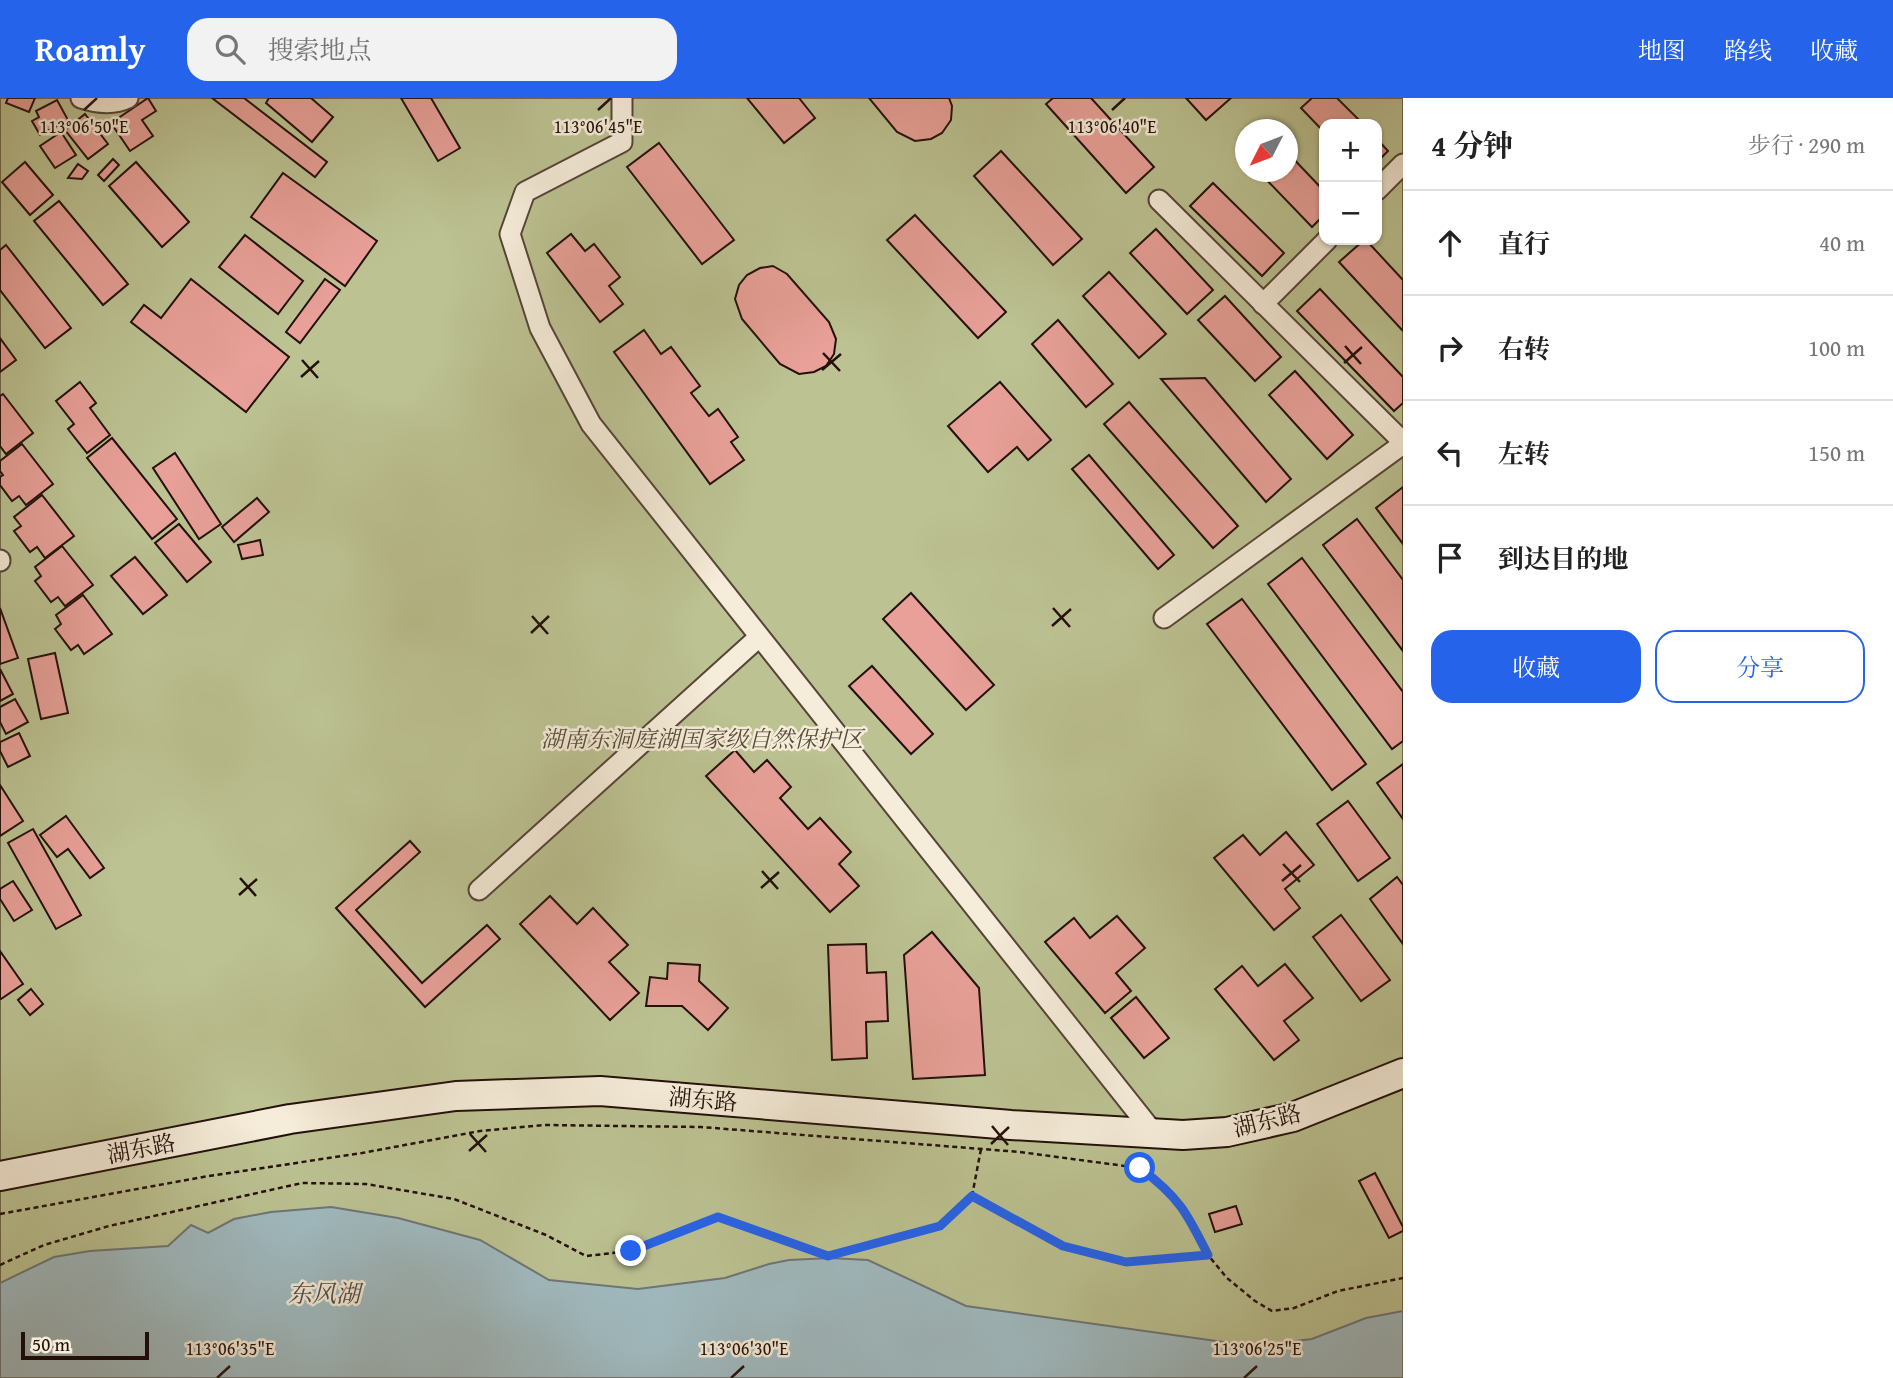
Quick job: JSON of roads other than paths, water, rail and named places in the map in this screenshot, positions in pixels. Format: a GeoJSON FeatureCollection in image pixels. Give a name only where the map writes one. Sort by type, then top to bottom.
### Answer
{"type":"FeatureCollection","features":[{"type":"Feature","properties":{"kind":"street"},"geometry":{"type":"LineString","coordinates":[[81,98],[94,103],[128,98]]}},
{"type":"Feature","properties":{"kind":"street"},"geometry":{"type":"LineString","coordinates":[[622,98],[622,142],[525,192],[510,234],[540,328],[591,424],[1153,1132]]}},
{"type":"Feature","properties":{"kind":"street"},"geometry":{"type":"LineString","coordinates":[[1382,186],[1403,164]]}},
{"type":"Feature","properties":{"kind":"street"},"geometry":{"type":"LineString","coordinates":[[1159,200],[1403,443],[1164,618]]}},
{"type":"Feature","properties":{"kind":"street"},"geometry":{"type":"LineString","coordinates":[[1263,304],[1322,245]]}},
{"type":"Feature","properties":{"kind":"street"},"geometry":{"type":"LineString","coordinates":[[479,890],[759,638]]}},
{"type":"Feature","properties":{"kind":"street","name":"湖东路"},"geometry":{"type":"LineString","coordinates":[[0,1176],[290,1119],[456,1096],[600,1091],[1011,1125],[1183,1135],[1227,1132],[1293,1117],[1403,1073]]}},
{"type":"Feature","properties":{"kind":"water","name":"东风湖"},"geometry":{"type":"Polygon","coordinates":[[[331,1207],[398,1218],[480,1240],[549,1280],[638,1289],[725,1278],[789,1260],[868,1260],[966,1306],[1252,1346],[1312,1339],[1366,1318],[1403,1311],[1403,1378],[0,1378],[0,1283],[54,1257],[90,1251],[168,1246],[191,1225],[208,1233],[234,1219],[271,1212],[331,1207]]]}},
{"type":"Feature","properties":{"kind":"park label","name":"湖南东洞庭湖国家级自然保护区"},"geometry":{"type":"Point","coordinates":[702,738]}}]}
